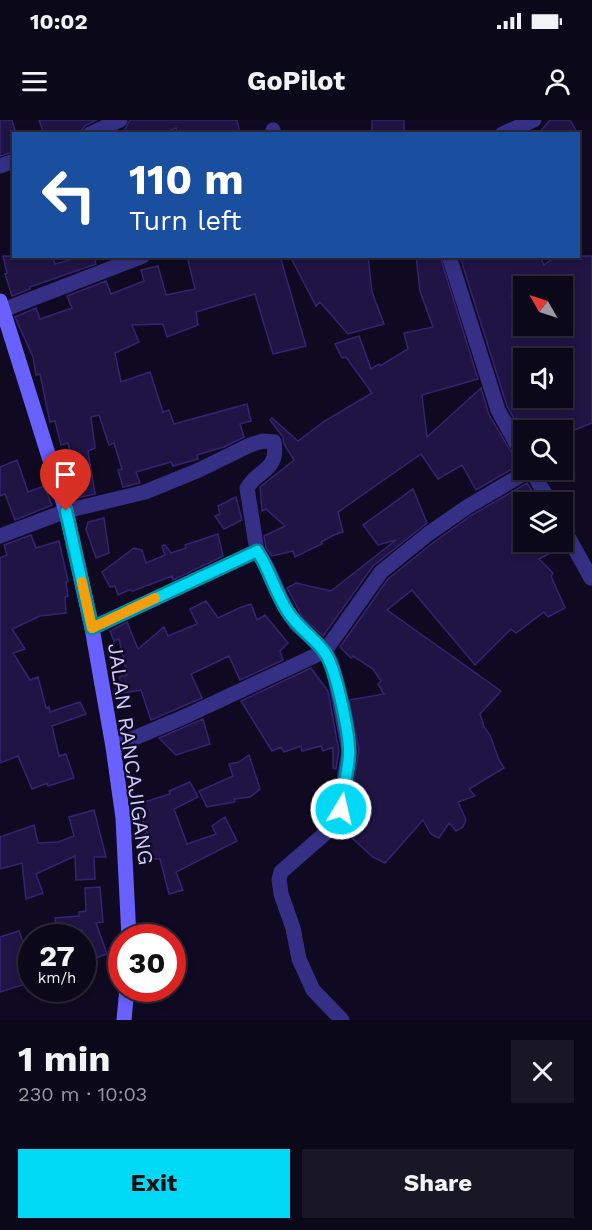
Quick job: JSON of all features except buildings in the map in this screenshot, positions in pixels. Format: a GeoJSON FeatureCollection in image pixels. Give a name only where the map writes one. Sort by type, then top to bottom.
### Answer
{"type":"FeatureCollection","features":[{"type":"Feature","properties":{"kind":"main road","name":"JALAN RANCAJIGANG"},"geometry":{"type":"LineString","coordinates":[[1,305],[66,511],[92,628],[113,747],[124,830],[128,924]]}},
{"type":"Feature","properties":{"kind":"main road"},"geometry":{"type":"LineString","coordinates":[[124,1020],[126,1002]]}},
{"type":"Feature","properties":{"kind":"street"},"geometry":{"type":"LineString","coordinates":[[94,132],[120,120]]}},
{"type":"Feature","properties":{"kind":"street"},"geometry":{"type":"LineString","coordinates":[[507,132],[534,120]]}},
{"type":"Feature","properties":{"kind":"street"},"geometry":{"type":"LineString","coordinates":[[1,305],[137,258]]}},
{"type":"Feature","properties":{"kind":"street"},"geometry":{"type":"LineString","coordinates":[[450,258],[498,410],[513,437]]}},
{"type":"Feature","properties":{"kind":"street"},"geometry":{"type":"LineString","coordinates":[[0,537],[66,511],[145,492],[250,446],[263,441],[273,441],[275,444],[272,463],[247,489],[257,551],[287,611],[296,624],[325,651],[335,677],[350,752],[341,809],[334,825],[281,872],[279,879],[299,959],[313,990],[342,1020]]}},
{"type":"Feature","properties":{"kind":"street"},"geometry":{"type":"LineString","coordinates":[[113,747],[184,717],[325,651],[381,572],[428,534],[467,507],[514,480]]}},
{"type":"Feature","properties":{"kind":"street"},"geometry":{"type":"LineString","coordinates":[[573,546],[591,578]]}},
{"type":"Feature","properties":{"kind":"street"},"geometry":{"type":"LineString","coordinates":[[92,628],[257,551]]}},
{"type":"Feature","properties":{"kind":"slow traffic"},"geometry":{"type":"LineString","coordinates":[[82,582],[92,628],[155,598]]}},
{"type":"Feature","properties":{"kind":"route"},"geometry":{"type":"LineString","coordinates":[[66,511],[92,628],[257,551],[287,611],[296,624],[325,651],[331,662],[350,752],[341,809]]}}]}
